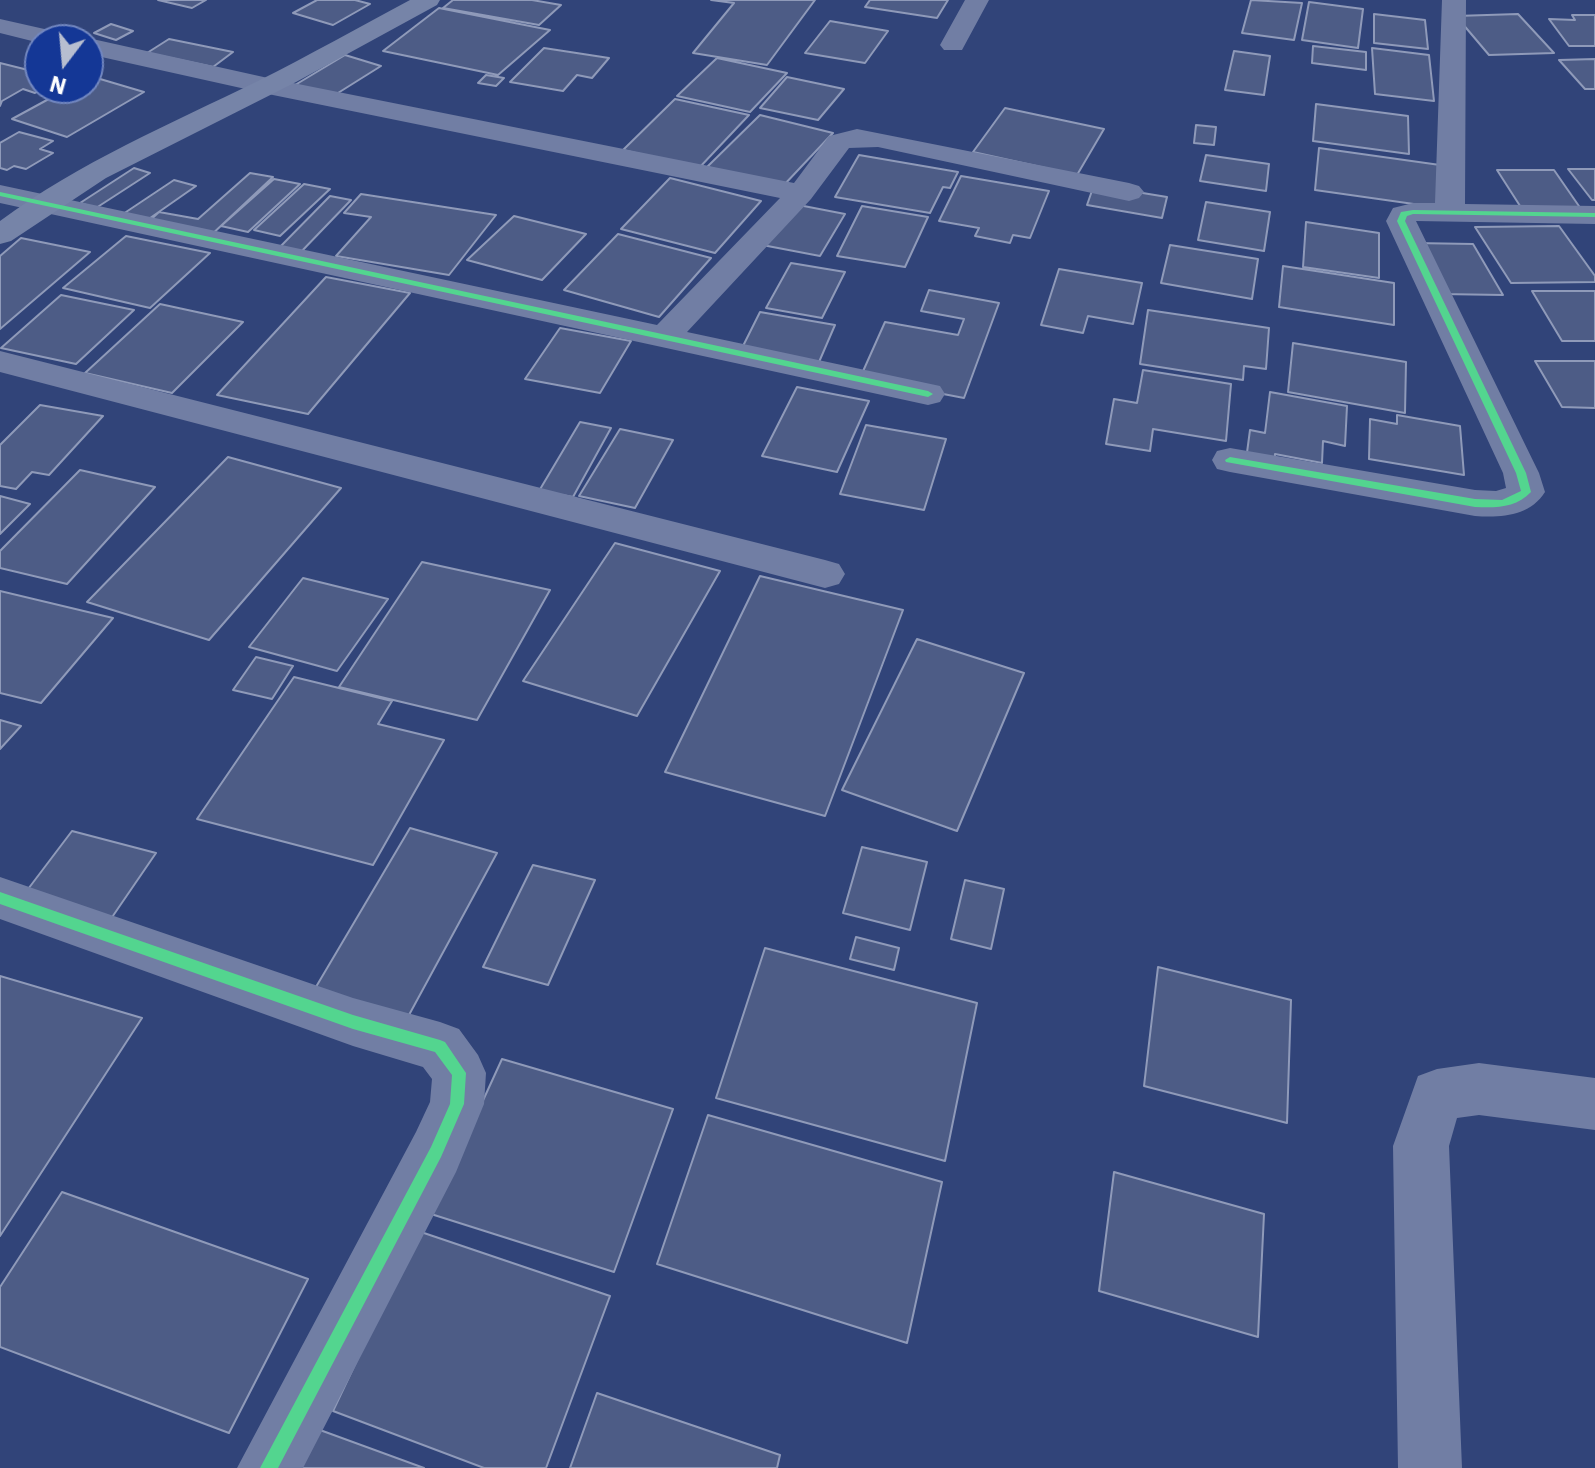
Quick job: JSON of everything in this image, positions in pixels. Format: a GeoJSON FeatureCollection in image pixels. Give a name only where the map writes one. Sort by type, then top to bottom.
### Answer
{"type":"FeatureCollection","features":[{"type":"Feature","properties":{"kind":"main road"},"geometry":{"type":"LineString","coordinates":[[0,235],[39,204],[139,147],[268,86],[428,0]]}},
{"type":"Feature","properties":{"kind":"street"},"geometry":{"type":"LineString","coordinates":[[953,45],[977,0]]}},
{"type":"Feature","properties":{"kind":"street"},"geometry":{"type":"LineString","coordinates":[[1450,212],[1454,0]]}},
{"type":"Feature","properties":{"kind":"street"},"geometry":{"type":"LineString","coordinates":[[0,26],[24,31]]}},
{"type":"Feature","properties":{"kind":"street"},"geometry":{"type":"LineString","coordinates":[[104,50],[268,86],[801,193]]}},
{"type":"Feature","properties":{"kind":"street"},"geometry":{"type":"LineString","coordinates":[[663,338],[801,193],[839,142],[857,137],[878,139],[1129,192]]}},
{"type":"Feature","properties":{"kind":"street"},"geometry":{"type":"LineString","coordinates":[[0,194],[928,394]]}},
{"type":"Feature","properties":{"kind":"street"},"geometry":{"type":"LineString","coordinates":[[1230,460],[1475,503],[1498,505],[1515,501],[1526,492],[1521,473],[1401,221],[1404,214],[1450,212],[1593,218]]}},
{"type":"Feature","properties":{"kind":"street"},"geometry":{"type":"LineString","coordinates":[[0,361],[825,574]]}},
{"type":"Feature","properties":{"kind":"street"},"geometry":{"type":"LineString","coordinates":[[0,898],[353,1022],[440,1047],[459,1073],[457,1104],[436,1152],[269,1468]]}},
{"type":"Feature","properties":{"kind":"street"},"geometry":{"type":"LineString","coordinates":[[1430,1468],[1421,1146],[1437,1095],[1479,1089],[1595,1104]]}},
{"type":"Feature","properties":{"kind":"building"},"geometry":{"type":"Polygon","coordinates":[[[158,0],[206,0],[192,8],[158,0]]]}},
{"type":"Feature","properties":{"kind":"building"},"geometry":{"type":"Polygon","coordinates":[[[317,0],[355,0],[370,4],[333,25],[293,13],[317,0]]]}},
{"type":"Feature","properties":{"kind":"building"},"geometry":{"type":"Polygon","coordinates":[[[453,0],[532,0],[561,5],[539,25],[443,8],[453,0]]]}},
{"type":"Feature","properties":{"kind":"building"},"geometry":{"type":"Polygon","coordinates":[[[711,0],[815,0],[767,65],[693,53],[734,3],[711,0]]]}},
{"type":"Feature","properties":{"kind":"building"},"geometry":{"type":"Polygon","coordinates":[[[870,0],[948,0],[937,18],[865,7],[870,0]]]}},
{"type":"Feature","properties":{"kind":"building"},"geometry":{"type":"Polygon","coordinates":[[[1251,0],[1302,3],[1294,40],[1242,33],[1251,0]]]}},
{"type":"Feature","properties":{"kind":"building"},"geometry":{"type":"Polygon","coordinates":[[[1309,2],[1363,9],[1358,48],[1302,40],[1309,2]]]}},
{"type":"Feature","properties":{"kind":"building"},"geometry":{"type":"Polygon","coordinates":[[[439,8],[550,30],[498,75],[383,51],[439,8]]]}},
{"type":"Feature","properties":{"kind":"building"},"geometry":{"type":"Polygon","coordinates":[[[1374,14],[1425,20],[1428,49],[1374,43],[1374,14]]]}},
{"type":"Feature","properties":{"kind":"building"},"geometry":{"type":"Polygon","coordinates":[[[1518,14],[1554,53],[1489,55],[1456,16],[1518,14]]]}},
{"type":"Feature","properties":{"kind":"building"},"geometry":{"type":"Polygon","coordinates":[[[1572,15],[1595,15],[1595,46],[1569,46],[1549,19],[1575,20],[1572,15]]]}},
{"type":"Feature","properties":{"kind":"building"},"geometry":{"type":"Polygon","coordinates":[[[830,21],[888,31],[865,63],[805,53],[830,21]]]}},
{"type":"Feature","properties":{"kind":"building"},"geometry":{"type":"Polygon","coordinates":[[[111,24],[133,31],[116,40],[104,36],[104,28],[111,24]]]}},
{"type":"Feature","properties":{"kind":"building"},"geometry":{"type":"Polygon","coordinates":[[[169,39],[233,52],[213,67],[147,53],[169,39]]]}},
{"type":"Feature","properties":{"kind":"building"},"geometry":{"type":"Polygon","coordinates":[[[1313,46],[1366,52],[1366,70],[1312,63],[1313,46]]]}},
{"type":"Feature","properties":{"kind":"building"},"geometry":{"type":"Polygon","coordinates":[[[544,48],[609,58],[592,78],[577,75],[563,91],[510,82],[544,48]]]}},
{"type":"Feature","properties":{"kind":"building"},"geometry":{"type":"Polygon","coordinates":[[[1372,48],[1429,55],[1434,101],[1375,94],[1372,48]]]}},
{"type":"Feature","properties":{"kind":"building"},"geometry":{"type":"Polygon","coordinates":[[[1234,51],[1270,56],[1264,95],[1225,90],[1234,51]]]}},
{"type":"Feature","properties":{"kind":"building"},"geometry":{"type":"Polygon","coordinates":[[[345,55],[381,66],[322,103],[285,91],[345,55]]]}},
{"type":"Feature","properties":{"kind":"building"},"geometry":{"type":"Polygon","coordinates":[[[717,58],[787,73],[750,112],[677,96],[717,58]]]}},
{"type":"Feature","properties":{"kind":"building"},"geometry":{"type":"Polygon","coordinates":[[[1595,59],[1595,89],[1585,89],[1559,60],[1595,59]]]}},
{"type":"Feature","properties":{"kind":"building"},"geometry":{"type":"Polygon","coordinates":[[[0,63],[24,69],[24,89],[2,101],[0,106],[0,63]]]}},
{"type":"Feature","properties":{"kind":"building"},"geometry":{"type":"Polygon","coordinates":[[[486,75],[504,78],[496,86],[478,83],[486,75]]]}},
{"type":"Feature","properties":{"kind":"building"},"geometry":{"type":"Polygon","coordinates":[[[787,77],[844,89],[818,120],[760,108],[787,77]]]}},
{"type":"Feature","properties":{"kind":"building"},"geometry":{"type":"Polygon","coordinates":[[[104,80],[144,92],[67,137],[12,119],[40,104],[104,104],[104,80]]]}},
{"type":"Feature","properties":{"kind":"building"},"geometry":{"type":"Polygon","coordinates":[[[675,99],[749,115],[699,168],[623,150],[675,99]]]}},
{"type":"Feature","properties":{"kind":"building"},"geometry":{"type":"Polygon","coordinates":[[[1316,104],[1408,116],[1409,154],[1313,141],[1316,104]]]}},
{"type":"Feature","properties":{"kind":"building"},"geometry":{"type":"Polygon","coordinates":[[[1005,108],[1104,129],[1077,175],[973,152],[1005,108]]]}},
{"type":"Feature","properties":{"kind":"building"},"geometry":{"type":"Polygon","coordinates":[[[760,115],[833,133],[783,186],[707,167],[760,115]]]}},
{"type":"Feature","properties":{"kind":"building"},"geometry":{"type":"Polygon","coordinates":[[[1196,125],[1216,127],[1214,145],[1194,143],[1196,125]]]}},
{"type":"Feature","properties":{"kind":"building"},"geometry":{"type":"Polygon","coordinates":[[[19,132],[53,141],[40,149],[53,153],[26,169],[14,166],[7,170],[0,168],[0,143],[19,132]]]}},
{"type":"Feature","properties":{"kind":"building"},"geometry":{"type":"Polygon","coordinates":[[[1319,148],[1440,165],[1442,208],[1315,190],[1319,148]]]}},
{"type":"Feature","properties":{"kind":"building"},"geometry":{"type":"Polygon","coordinates":[[[859,155],[958,172],[950,188],[943,187],[930,213],[835,197],[859,155]]]}},
{"type":"Feature","properties":{"kind":"building"},"geometry":{"type":"Polygon","coordinates":[[[1206,155],[1269,164],[1266,191],[1200,181],[1206,155]]]}},
{"type":"Feature","properties":{"kind":"building"},"geometry":{"type":"Polygon","coordinates":[[[134,168],[150,173],[96,208],[80,203],[134,168]]]}},
{"type":"Feature","properties":{"kind":"building"},"geometry":{"type":"Polygon","coordinates":[[[1568,169],[1595,169],[1595,200],[1592,200],[1568,169]]]}},
{"type":"Feature","properties":{"kind":"building"},"geometry":{"type":"Polygon","coordinates":[[[1497,170],[1554,170],[1581,209],[1522,209],[1497,170]]]}},
{"type":"Feature","properties":{"kind":"building"},"geometry":{"type":"Polygon","coordinates":[[[250,173],[273,177],[208,238],[144,226],[159,212],[198,219],[250,173]]]}},
{"type":"Feature","properties":{"kind":"building"},"geometry":{"type":"Polygon","coordinates":[[[961,176],[1049,191],[1030,238],[1013,235],[1010,243],[975,236],[979,228],[939,221],[961,176]]]}},
{"type":"Feature","properties":{"kind":"building"},"geometry":{"type":"Polygon","coordinates":[[[670,178],[761,201],[715,253],[621,229],[670,178]]]}},
{"type":"Feature","properties":{"kind":"building"},"geometry":{"type":"Polygon","coordinates":[[[274,179],[300,184],[248,232],[221,226],[274,179]]]}},
{"type":"Feature","properties":{"kind":"building"},"geometry":{"type":"Polygon","coordinates":[[[174,180],[196,186],[143,223],[120,216],[174,180]]]}},
{"type":"Feature","properties":{"kind":"building"},"geometry":{"type":"Polygon","coordinates":[[[304,184],[330,189],[280,236],[254,230],[304,184]]]}},
{"type":"Feature","properties":{"kind":"building"},"geometry":{"type":"Polygon","coordinates":[[[1094,185],[1167,197],[1162,218],[1087,205],[1094,185]]]}},
{"type":"Feature","properties":{"kind":"building"},"geometry":{"type":"Polygon","coordinates":[[[361,194],[496,215],[449,275],[336,256],[371,217],[344,213],[361,194]]]}},
{"type":"Feature","properties":{"kind":"building"},"geometry":{"type":"Polygon","coordinates":[[[330,196],[351,200],[299,254],[277,250],[330,196]]]}},
{"type":"Feature","properties":{"kind":"building"},"geometry":{"type":"Polygon","coordinates":[[[783,202],[845,214],[820,256],[757,244],[783,202]]]}},
{"type":"Feature","properties":{"kind":"building"},"geometry":{"type":"Polygon","coordinates":[[[1206,202],[1270,212],[1264,251],[1198,240],[1206,202]]]}},
{"type":"Feature","properties":{"kind":"building"},"geometry":{"type":"Polygon","coordinates":[[[862,206],[928,217],[905,267],[837,256],[862,206]]]}},
{"type":"Feature","properties":{"kind":"building"},"geometry":{"type":"Polygon","coordinates":[[[514,216],[586,234],[542,280],[467,260],[514,216]]]}},
{"type":"Feature","properties":{"kind":"building"},"geometry":{"type":"Polygon","coordinates":[[[1306,222],[1379,233],[1379,278],[1303,267],[1306,222]]]}},
{"type":"Feature","properties":{"kind":"building"},"geometry":{"type":"Polygon","coordinates":[[[1559,226],[1595,276],[1595,282],[1511,283],[1475,227],[1559,226]]]}},
{"type":"Feature","properties":{"kind":"building"},"geometry":{"type":"Polygon","coordinates":[[[618,234],[711,258],[659,317],[564,290],[618,234]]]}},
{"type":"Feature","properties":{"kind":"building"},"geometry":{"type":"Polygon","coordinates":[[[126,236],[210,253],[150,308],[63,288],[126,236]]]}},
{"type":"Feature","properties":{"kind":"building"},"geometry":{"type":"Polygon","coordinates":[[[21,238],[90,252],[0,329],[0,256],[21,238]]]}},
{"type":"Feature","properties":{"kind":"building"},"geometry":{"type":"Polygon","coordinates":[[[1414,243],[1473,244],[1503,295],[1441,294],[1414,243]]]}},
{"type":"Feature","properties":{"kind":"building"},"geometry":{"type":"Polygon","coordinates":[[[1170,245],[1258,259],[1252,299],[1161,283],[1170,245]]]}},
{"type":"Feature","properties":{"kind":"building"},"geometry":{"type":"Polygon","coordinates":[[[791,263],[845,272],[822,318],[766,308],[791,263]]]}},
{"type":"Feature","properties":{"kind":"building"},"geometry":{"type":"Polygon","coordinates":[[[1283,266],[1394,283],[1394,325],[1279,307],[1283,266]]]}},
{"type":"Feature","properties":{"kind":"building"},"geometry":{"type":"Polygon","coordinates":[[[1059,269],[1142,283],[1133,324],[1088,316],[1083,333],[1041,325],[1059,269]]]}},
{"type":"Feature","properties":{"kind":"building"},"geometry":{"type":"Polygon","coordinates":[[[326,277],[410,293],[308,414],[217,395],[326,277]]]}},
{"type":"Feature","properties":{"kind":"building"},"geometry":{"type":"Polygon","coordinates":[[[929,290],[999,303],[964,398],[860,378],[885,322],[958,335],[964,319],[921,311],[929,290]]]}},
{"type":"Feature","properties":{"kind":"building"},"geometry":{"type":"Polygon","coordinates":[[[1532,291],[1595,291],[1595,341],[1562,341],[1532,291]]]}},
{"type":"Feature","properties":{"kind":"building"},"geometry":{"type":"Polygon","coordinates":[[[61,295],[134,310],[76,364],[1,348],[61,295]]]}},
{"type":"Feature","properties":{"kind":"building"},"geometry":{"type":"Polygon","coordinates":[[[160,304],[243,322],[172,393],[85,373],[160,304]]]}},
{"type":"Feature","properties":{"kind":"building"},"geometry":{"type":"Polygon","coordinates":[[[1148,310],[1269,328],[1266,369],[1244,366],[1243,380],[1140,364],[1148,310]]]}},
{"type":"Feature","properties":{"kind":"building"},"geometry":{"type":"Polygon","coordinates":[[[760,312],[835,325],[819,362],[742,348],[760,312]]]}},
{"type":"Feature","properties":{"kind":"building"},"geometry":{"type":"Polygon","coordinates":[[[560,328],[631,341],[600,393],[525,379],[560,328]]]}},
{"type":"Feature","properties":{"kind":"building"},"geometry":{"type":"Polygon","coordinates":[[[1293,343],[1406,362],[1405,413],[1288,392],[1293,343]]]}},
{"type":"Feature","properties":{"kind":"building"},"geometry":{"type":"Polygon","coordinates":[[[1535,361],[1595,361],[1595,408],[1562,407],[1535,361]]]}},
{"type":"Feature","properties":{"kind":"building"},"geometry":{"type":"Polygon","coordinates":[[[1143,370],[1231,384],[1226,441],[1153,429],[1150,451],[1106,444],[1114,399],[1137,403],[1143,370]]]}},
{"type":"Feature","properties":{"kind":"building"},"geometry":{"type":"Polygon","coordinates":[[[797,387],[869,401],[837,472],[762,456],[797,387]]]}},
{"type":"Feature","properties":{"kind":"building"},"geometry":{"type":"Polygon","coordinates":[[[1270,392],[1347,406],[1345,446],[1323,441],[1322,463],[1275,454],[1274,466],[1246,460],[1250,430],[1265,433],[1270,392]]]}},
{"type":"Feature","properties":{"kind":"building"},"geometry":{"type":"Polygon","coordinates":[[[40,405],[103,416],[49,475],[32,472],[16,489],[0,486],[0,445],[40,405]]]}},
{"type":"Feature","properties":{"kind":"building"},"geometry":{"type":"Polygon","coordinates":[[[1397,415],[1460,426],[1464,475],[1369,459],[1370,419],[1397,424],[1397,415]]]}},
{"type":"Feature","properties":{"kind":"building"},"geometry":{"type":"Polygon","coordinates":[[[580,422],[611,428],[573,497],[539,491],[580,422]]]}},
{"type":"Feature","properties":{"kind":"building"},"geometry":{"type":"Polygon","coordinates":[[[866,425],[946,439],[924,510],[840,494],[866,425]]]}},
{"type":"Feature","properties":{"kind":"building"},"geometry":{"type":"Polygon","coordinates":[[[620,429],[673,440],[635,508],[579,496],[620,429]]]}},
{"type":"Feature","properties":{"kind":"building"},"geometry":{"type":"Polygon","coordinates":[[[228,457],[341,488],[209,640],[87,602],[228,457]]]}},
{"type":"Feature","properties":{"kind":"building"},"geometry":{"type":"Polygon","coordinates":[[[80,470],[155,487],[67,584],[0,568],[0,551],[80,470]]]}},
{"type":"Feature","properties":{"kind":"building"},"geometry":{"type":"Polygon","coordinates":[[[0,496],[30,504],[0,534],[0,496]]]}},
{"type":"Feature","properties":{"kind":"building"},"geometry":{"type":"Polygon","coordinates":[[[615,543],[720,571],[637,716],[523,681],[615,543]]]}},
{"type":"Feature","properties":{"kind":"building"},"geometry":{"type":"Polygon","coordinates":[[[422,562],[550,590],[477,720],[339,687],[422,562]]]}},
{"type":"Feature","properties":{"kind":"building"},"geometry":{"type":"Polygon","coordinates":[[[760,576],[903,610],[825,816],[665,772],[760,576]]]}},
{"type":"Feature","properties":{"kind":"building"},"geometry":{"type":"Polygon","coordinates":[[[303,578],[388,599],[337,671],[249,647],[303,578]]]}},
{"type":"Feature","properties":{"kind":"building"},"geometry":{"type":"Polygon","coordinates":[[[0,591],[113,618],[41,703],[0,693],[0,591]]]}},
{"type":"Feature","properties":{"kind":"building"},"geometry":{"type":"Polygon","coordinates":[[[917,639],[1024,673],[957,831],[842,790],[917,639]]]}},
{"type":"Feature","properties":{"kind":"building"},"geometry":{"type":"Polygon","coordinates":[[[256,657],[293,666],[272,699],[233,690],[256,657]]]}},
{"type":"Feature","properties":{"kind":"building"},"geometry":{"type":"Polygon","coordinates":[[[294,677],[392,701],[378,724],[444,740],[373,865],[197,819],[294,677]]]}},
{"type":"Feature","properties":{"kind":"building"},"geometry":{"type":"Polygon","coordinates":[[[0,720],[21,726],[0,749],[0,720]]]}},
{"type":"Feature","properties":{"kind":"building"},"geometry":{"type":"Polygon","coordinates":[[[410,828],[497,853],[403,1026],[310,997],[410,828]]]}},
{"type":"Feature","properties":{"kind":"building"},"geometry":{"type":"Polygon","coordinates":[[[72,831],[156,853],[106,926],[19,901],[72,831]]]}},
{"type":"Feature","properties":{"kind":"building"},"geometry":{"type":"Polygon","coordinates":[[[862,847],[927,862],[910,930],[843,913],[862,847]]]}},
{"type":"Feature","properties":{"kind":"building"},"geometry":{"type":"Polygon","coordinates":[[[533,865],[595,880],[548,985],[483,967],[533,865]]]}},
{"type":"Feature","properties":{"kind":"building"},"geometry":{"type":"Polygon","coordinates":[[[965,880],[1004,889],[991,949],[951,939],[965,880]]]}},
{"type":"Feature","properties":{"kind":"building"},"geometry":{"type":"Polygon","coordinates":[[[856,937],[899,948],[894,970],[850,959],[856,937]]]}},
{"type":"Feature","properties":{"kind":"building"},"geometry":{"type":"Polygon","coordinates":[[[765,948],[977,1003],[945,1161],[716,1098],[765,948]]]}},
{"type":"Feature","properties":{"kind":"building"},"geometry":{"type":"Polygon","coordinates":[[[1158,967],[1291,1000],[1287,1123],[1144,1086],[1158,967]]]}},
{"type":"Feature","properties":{"kind":"building"},"geometry":{"type":"Polygon","coordinates":[[[0,976],[142,1018],[0,1236],[0,976]]]}},
{"type":"Feature","properties":{"kind":"building"},"geometry":{"type":"Polygon","coordinates":[[[502,1059],[673,1109],[614,1272],[431,1214],[502,1059]]]}},
{"type":"Feature","properties":{"kind":"building"},"geometry":{"type":"Polygon","coordinates":[[[708,1115],[942,1182],[907,1343],[657,1264],[708,1115]]]}},
{"type":"Feature","properties":{"kind":"building"},"geometry":{"type":"Polygon","coordinates":[[[1114,1172],[1264,1214],[1258,1337],[1099,1291],[1114,1172]]]}},
{"type":"Feature","properties":{"kind":"building"},"geometry":{"type":"Polygon","coordinates":[[[62,1192],[308,1279],[229,1433],[0,1347],[0,1287],[62,1192]]]}},
{"type":"Feature","properties":{"kind":"building"},"geometry":{"type":"Polygon","coordinates":[[[418,1231],[610,1296],[546,1468],[484,1468],[333,1411],[418,1231]]]}},
{"type":"Feature","properties":{"kind":"building"},"geometry":{"type":"Polygon","coordinates":[[[597,1393],[780,1455],[777,1468],[570,1468],[597,1393]]]}},
{"type":"Feature","properties":{"kind":"building"},"geometry":{"type":"Polygon","coordinates":[[[309,1426],[424,1468],[289,1468],[309,1426]]]}},
{"type":"Feature","properties":{"kind":"cycle path"},"geometry":{"type":"LineString","coordinates":[[0,194],[928,394]]}},
{"type":"Feature","properties":{"kind":"cycle path"},"geometry":{"type":"LineString","coordinates":[[1230,460],[1475,503],[1502,504],[1520,497],[1526,492],[1521,473],[1401,221],[1404,214],[1413,212],[1595,215]]}},
{"type":"Feature","properties":{"kind":"cycle path"},"geometry":{"type":"LineString","coordinates":[[0,898],[353,1022],[440,1047],[459,1073],[457,1104],[436,1152],[269,1468]]}}]}
